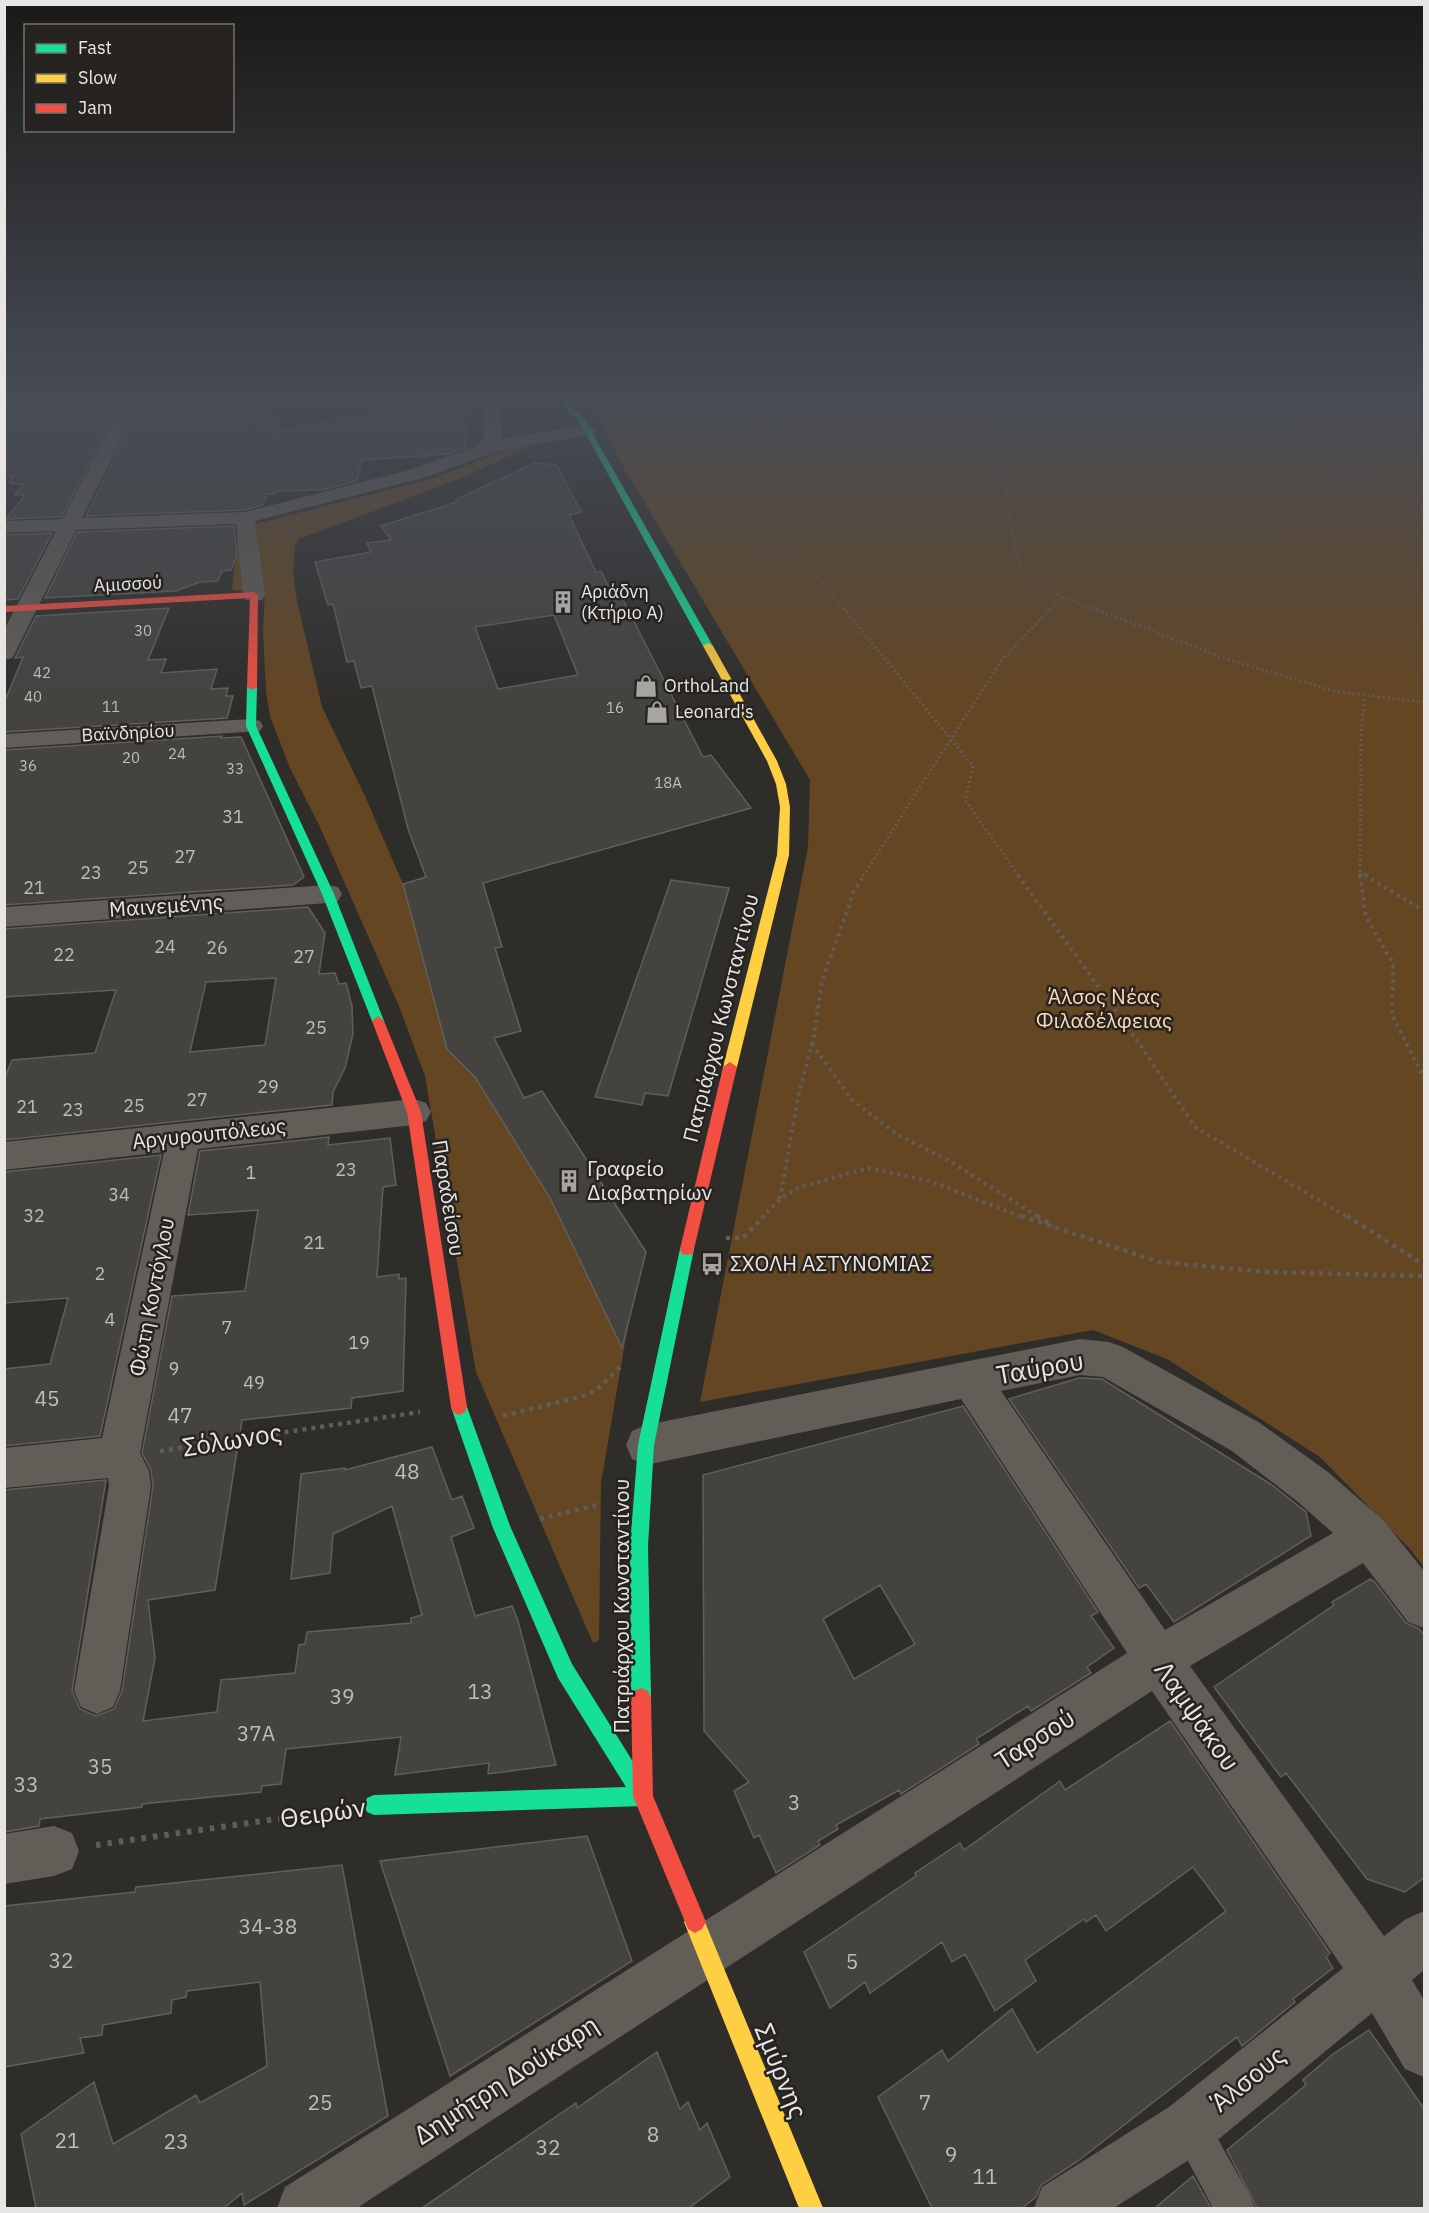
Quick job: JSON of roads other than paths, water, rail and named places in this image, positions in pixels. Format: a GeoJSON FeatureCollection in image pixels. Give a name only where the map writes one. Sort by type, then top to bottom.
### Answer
{"type":"FeatureCollection","features":[{"type":"Feature","properties":{"kind":"main road","name":"Πατριάρχου Κωνσταντίνου"},"geometry":{"type":"LineString","coordinates":[[631,504],[772,761],[785,794],[787,828],[783,855],[689,1237],[646,1445],[642,1494],[639,1600],[643,1796],[707,1951]]}},
{"type":"Feature","properties":{"kind":"main road","name":"Αμισσού"},"geometry":{"type":"LineString","coordinates":[[4,609],[254,595]]}},
{"type":"Feature","properties":{"kind":"main road","name":"Παραδείσου"},"geometry":{"type":"LineString","coordinates":[[254,595],[251,726],[328,894],[414,1112],[459,1406],[465,1426],[502,1528],[565,1671],[643,1796]]}},
{"type":"Feature","properties":{"kind":"main road","name":"Θειρών"},"geometry":{"type":"LineString","coordinates":[[374,1805],[643,1796]]}},
{"type":"Feature","properties":{"kind":"main road","name":"Σμύρνης"},"geometry":{"type":"LineString","coordinates":[[707,1951],[811,2208]]}},
{"type":"Feature","properties":{"kind":"street"},"geometry":{"type":"LineString","coordinates":[[4,653],[81,504]]}},
{"type":"Feature","properties":{"kind":"street"},"geometry":{"type":"LineString","coordinates":[[4,527],[245,518],[298,504]]}},
{"type":"Feature","properties":{"kind":"street"},"geometry":{"type":"LineString","coordinates":[[245,518],[254,595]]}},
{"type":"Feature","properties":{"kind":"street","name":"Βαϊνδηρίου"},"geometry":{"type":"LineString","coordinates":[[4,741],[251,726]]}},
{"type":"Feature","properties":{"kind":"street","name":"Μαινεμένης"},"geometry":{"type":"LineString","coordinates":[[4,917],[328,894]]}},
{"type":"Feature","properties":{"kind":"street","name":"Αργυρουπόλεως"},"geometry":{"type":"LineString","coordinates":[[4,1156],[414,1112]]}},
{"type":"Feature","properties":{"kind":"street","name":"Φώτη Κοντόγλου"},"geometry":{"type":"LineString","coordinates":[[119,1457],[184,1136]]}},
{"type":"Feature","properties":{"kind":"street","name":"Ταύρου"},"geometry":{"type":"LineString","coordinates":[[646,1445],[1080,1357],[1108,1360],[1246,1437],[1313,1487],[1369,1536],[1425,1606]]}},
{"type":"Feature","properties":{"kind":"street","name":"Λαμψάκου"},"geometry":{"type":"LineString","coordinates":[[971,1380],[1158,1660],[1378,1973],[1425,2050]]}},
{"type":"Feature","properties":{"kind":"street"},"geometry":{"type":"LineString","coordinates":[[4,1468],[119,1457],[128,1471],[130,1486],[97,1691]]}},
{"type":"Feature","properties":{"kind":"street","name":"Ταρσού"},"geometry":{"type":"LineString","coordinates":[[707,1951],[1158,1660],[1369,1536]]}},
{"type":"Feature","properties":{"kind":"street"},"geometry":{"type":"LineString","coordinates":[[4,1859],[54,1851]]}},
{"type":"Feature","properties":{"kind":"street","name":"Άλσους"},"geometry":{"type":"LineString","coordinates":[[1063,2208],[1189,2127],[1425,1937]]}},
{"type":"Feature","properties":{"kind":"street","name":"Δημήτρη Δούκαρη"},"geometry":{"type":"LineString","coordinates":[[306,2208],[707,1951]]}},
{"type":"Feature","properties":{"kind":"lane"},"geometry":{"type":"LineString","coordinates":[[1189,2127],[1235,2208]]}},
{"type":"Feature","properties":{"kind":"place","name":"Αριάδνη (Κτήριο Α)"},"geometry":{"type":"Point","coordinates":[563,602]}},
{"type":"Feature","properties":{"kind":"place","name":"OrthoLand"},"geometry":{"type":"Point","coordinates":[646,686]}},
{"type":"Feature","properties":{"kind":"place","name":"Leonard's"},"geometry":{"type":"Point","coordinates":[657,712]}},
{"type":"Feature","properties":{"kind":"place","name":"Γραφείο Διαβατηρίων"},"geometry":{"type":"Point","coordinates":[569,1181]}},
{"type":"Feature","properties":{"kind":"place","name":"ΣΧΟΛΗ ΑΣΤΥΝΟΜΙΑΣ"},"geometry":{"type":"Point","coordinates":[712,1264]}},
{"type":"Feature","properties":{"kind":"park label","name":"Άλσος Νέας Φιλαδέλφειας"},"geometry":{"type":"Point","coordinates":[1104,1009]}}]}
